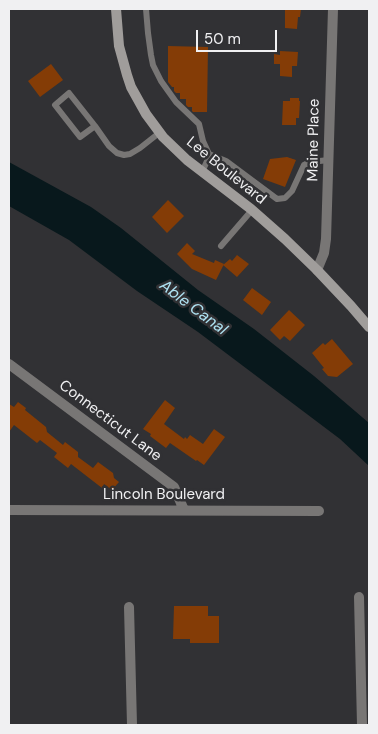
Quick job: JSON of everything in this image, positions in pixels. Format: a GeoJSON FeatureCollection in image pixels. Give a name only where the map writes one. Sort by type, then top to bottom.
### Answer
{"type":"FeatureCollection","features":[{"type":"Feature","properties":{"kind":"main road","name":"Lee Boulevard"},"geometry":{"type":"LineString","coordinates":[[116,9],[119,46],[126,75],[146,114],[159,133],[173,148],[252,210],[284,239],[317,270],[369,327]]}},
{"type":"Feature","properties":{"kind":"street","name":"Maine Place"},"geometry":{"type":"LineString","coordinates":[[317,270],[324,253],[326,240],[333,9]]}},
{"type":"Feature","properties":{"kind":"street","name":"Connecticut Lane"},"geometry":{"type":"LineString","coordinates":[[9,364],[174,487],[184,510]]}},
{"type":"Feature","properties":{"kind":"street","name":"Lincoln Boulevard"},"geometry":{"type":"LineString","coordinates":[[9,510],[318,511]]}},
{"type":"Feature","properties":{"kind":"street"},"geometry":{"type":"LineString","coordinates":[[358,597],[362,725]]}},
{"type":"Feature","properties":{"kind":"street"},"geometry":{"type":"LineString","coordinates":[[128,607],[132,725]]}},
{"type":"Feature","properties":{"kind":"lane"},"geometry":{"type":"LineString","coordinates":[[146,9],[153,65],[161,82],[176,102],[199,124],[203,141],[209,154],[202,172]]}},
{"type":"Feature","properties":{"kind":"lane"},"geometry":{"type":"LineString","coordinates":[[95,126],[80,137],[55,105],[69,93],[95,126],[109,146],[117,153],[130,154],[159,133]]}},
{"type":"Feature","properties":{"kind":"lane"},"geometry":{"type":"LineString","coordinates":[[209,154],[226,161],[276,199],[285,198],[292,191],[304,165],[310,162],[328,160]]}},
{"type":"Feature","properties":{"kind":"lane"},"geometry":{"type":"LineString","coordinates":[[221,246],[252,210]]}},
{"type":"Feature","properties":{"kind":"water","name":"Able Canal"},"geometry":{"type":"Polygon","coordinates":[[[9,162],[91,207],[121,228],[198,290],[254,329],[314,376],[369,423],[369,466],[340,439],[198,332],[137,291],[69,240],[9,206],[9,162]]]}},
{"type":"Feature","properties":{"kind":"building"},"geometry":{"type":"Polygon","coordinates":[[[285,9],[301,9],[297,29],[285,28],[285,9]]]}},
{"type":"Feature","properties":{"kind":"building"},"geometry":{"type":"Polygon","coordinates":[[[168,46],[208,47],[207,112],[193,112],[192,107],[186,105],[186,99],[180,99],[180,93],[176,93],[174,87],[168,82],[168,46]]]}},
{"type":"Feature","properties":{"kind":"building"},"geometry":{"type":"Polygon","coordinates":[[[280,51],[298,52],[297,66],[292,66],[292,77],[280,76],[280,64],[274,64],[274,54],[280,55],[280,51]]]}},
{"type":"Feature","properties":{"kind":"building"},"geometry":{"type":"Polygon","coordinates":[[[51,64],[63,80],[40,97],[28,81],[51,64]]]}},
{"type":"Feature","properties":{"kind":"building"},"geometry":{"type":"Polygon","coordinates":[[[290,98],[299,98],[299,118],[296,118],[296,125],[282,125],[283,101],[290,101],[290,98]]]}},
{"type":"Feature","properties":{"kind":"building"},"geometry":{"type":"Polygon","coordinates":[[[287,157],[296,160],[285,187],[263,179],[270,159],[287,157]]]}},
{"type":"Feature","properties":{"kind":"building"},"geometry":{"type":"Polygon","coordinates":[[[168,200],[184,216],[167,233],[152,217],[168,200]]]}},
{"type":"Feature","properties":{"kind":"building"},"geometry":{"type":"Polygon","coordinates":[[[187,243],[195,251],[192,254],[214,263],[215,260],[224,264],[216,280],[192,269],[177,254],[187,243]]]}},
{"type":"Feature","properties":{"kind":"building"},"geometry":{"type":"Polygon","coordinates":[[[237,255],[249,264],[237,277],[223,265],[230,259],[232,261],[237,255]]]}},
{"type":"Feature","properties":{"kind":"building"},"geometry":{"type":"Polygon","coordinates":[[[252,288],[271,302],[262,315],[243,300],[252,288]]]}},
{"type":"Feature","properties":{"kind":"building"},"geometry":{"type":"Polygon","coordinates":[[[289,310],[305,325],[290,341],[284,336],[280,340],[270,330],[289,310]]]}},
{"type":"Feature","properties":{"kind":"building"},"geometry":{"type":"Polygon","coordinates":[[[332,339],[353,364],[337,377],[328,376],[312,353],[323,343],[325,345],[332,339]]]}},
{"type":"Feature","properties":{"kind":"building"},"geometry":{"type":"Polygon","coordinates":[[[165,400],[175,408],[164,424],[184,439],[185,437],[187,439],[190,435],[203,444],[214,429],[225,437],[204,465],[170,443],[166,448],[143,429],[165,400]]]}},
{"type":"Feature","properties":{"kind":"building"},"geometry":{"type":"Polygon","coordinates":[[[18,402],[46,427],[47,432],[63,445],[65,442],[78,452],[78,457],[93,468],[98,462],[113,473],[114,478],[119,482],[112,490],[104,484],[102,488],[71,464],[68,468],[54,457],[57,453],[40,440],[37,443],[14,425],[9,432],[9,404],[14,407],[18,402]]]}},
{"type":"Feature","properties":{"kind":"building"},"geometry":{"type":"Polygon","coordinates":[[[174,606],[208,606],[208,616],[219,616],[219,643],[190,643],[190,639],[173,639],[174,606]]]}}]}
